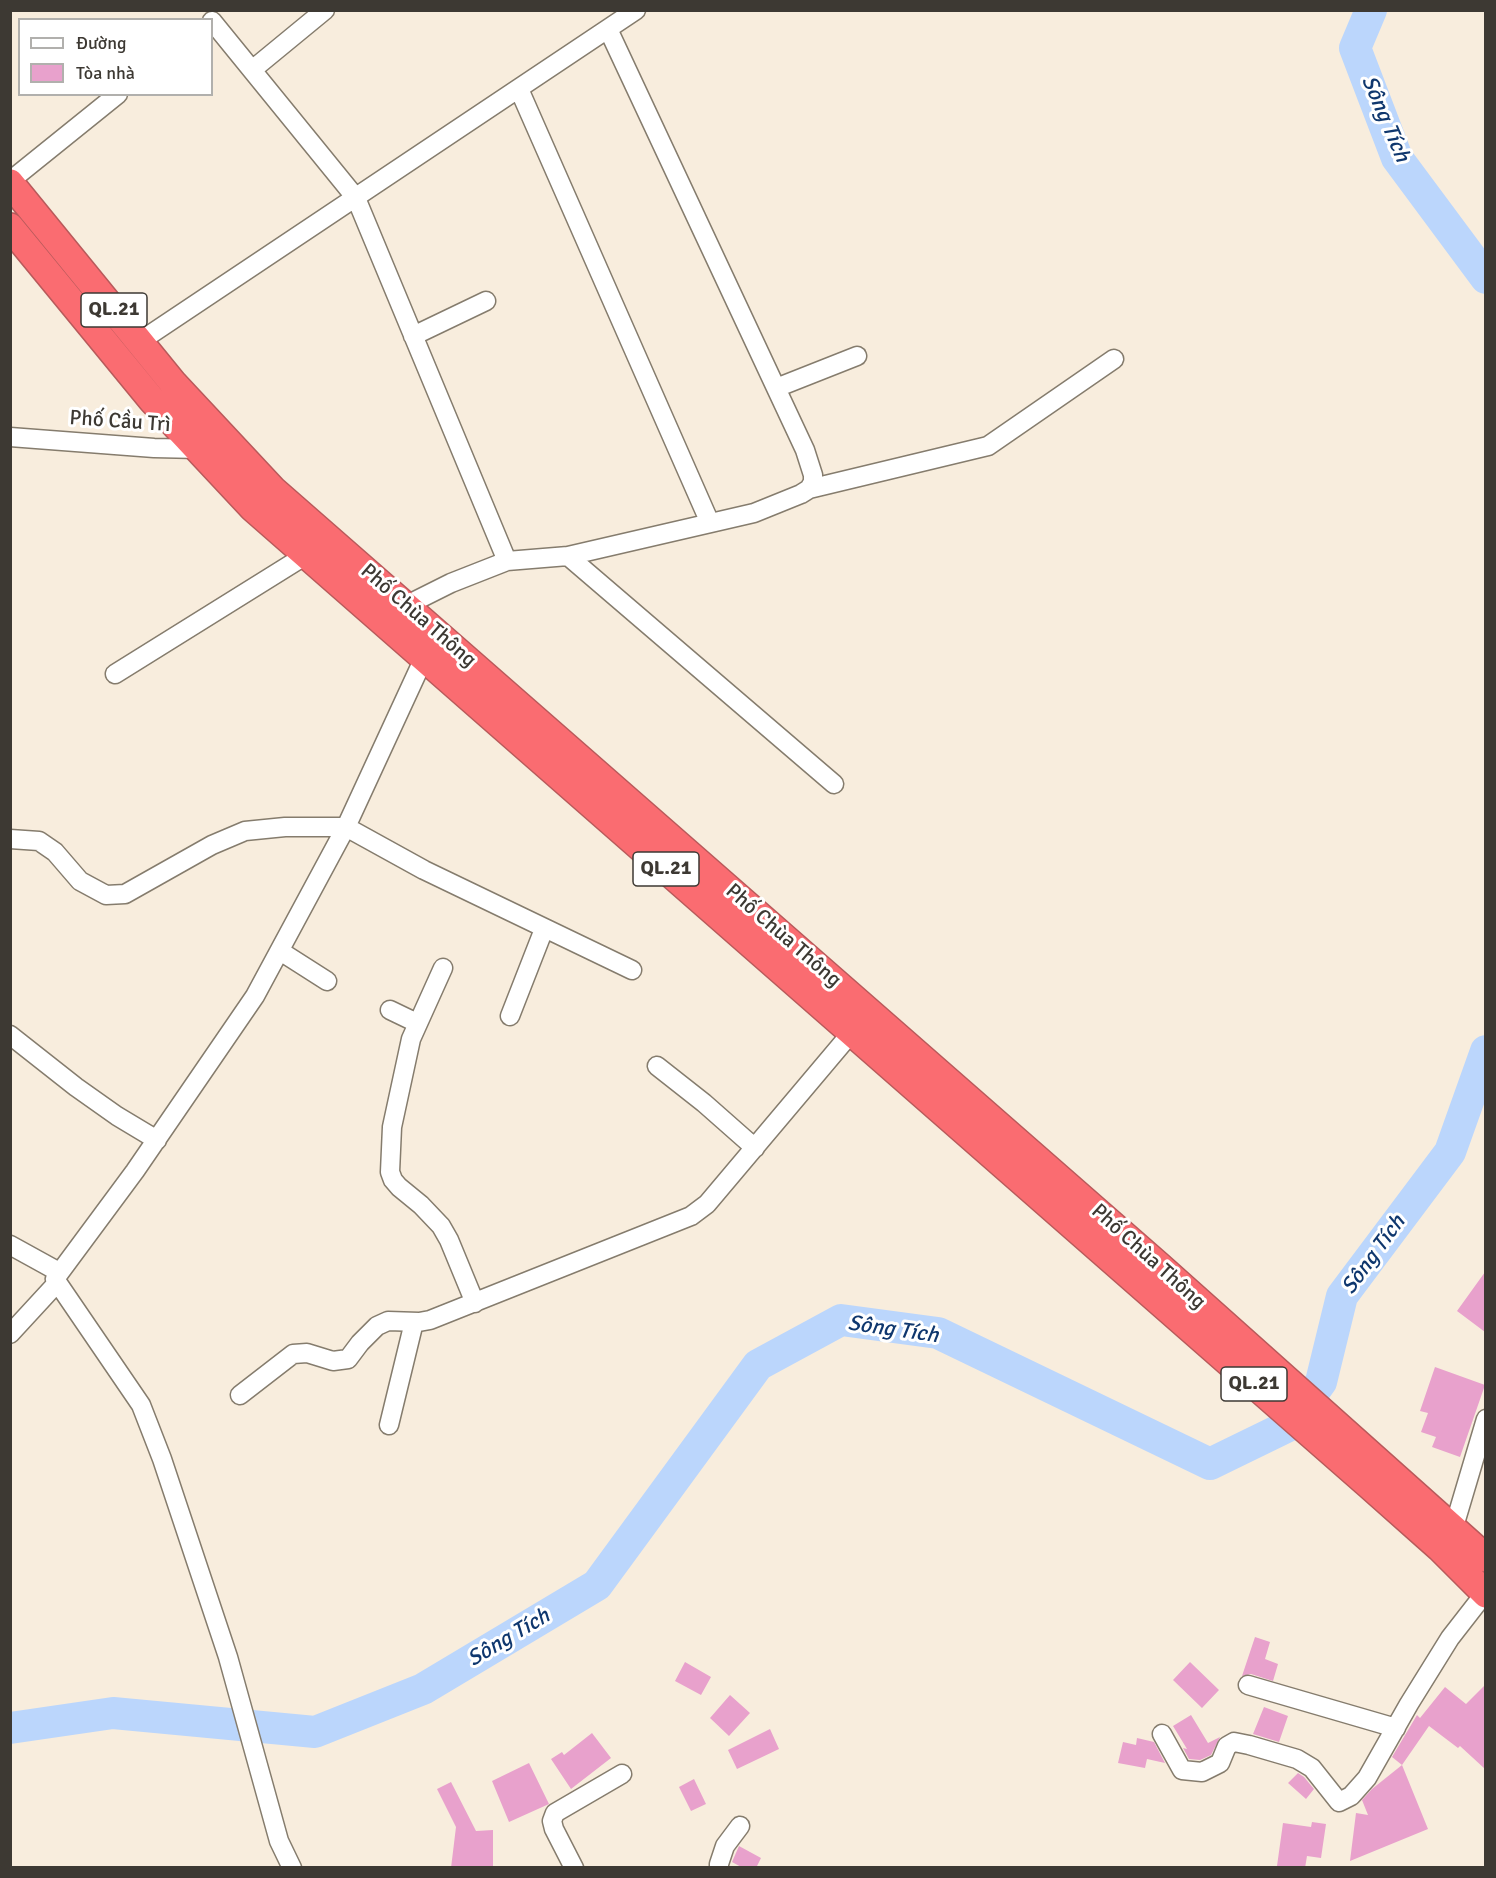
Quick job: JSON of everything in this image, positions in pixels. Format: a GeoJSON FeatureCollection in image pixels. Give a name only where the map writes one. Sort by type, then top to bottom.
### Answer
{"type":"FeatureCollection","features":[{"type":"Feature","properties":{"kind":"highway","name":"Phố Chùa Thông"},"geometry":{"type":"LineString","coordinates":[[10,182],[173,383],[273,490],[1159,1266],[1377,1477]]}},
{"type":"Feature","properties":{"kind":"highway","name":"Phố Chùa Thông"},"geometry":{"type":"LineString","coordinates":[[10,227],[152,400],[253,508],[1139,1284],[1377,1477],[1447,1539],[1485,1594]]}},
{"type":"Feature","properties":{"kind":"highway","name":"Phố Chùa Thông"},"geometry":{"type":"LineString","coordinates":[[1447,1539],[1485,1558]]}},
{"type":"Feature","properties":{"kind":"street"},"geometry":{"type":"LineString","coordinates":[[252,70],[325,10]]}},
{"type":"Feature","properties":{"kind":"street"},"geometry":{"type":"LineString","coordinates":[[139,342],[636,10]]}},
{"type":"Feature","properties":{"kind":"street"},"geometry":{"type":"LineString","coordinates":[[213,22],[356,198],[507,561]]}},
{"type":"Feature","properties":{"kind":"street"},"geometry":{"type":"LineString","coordinates":[[608,29],[805,450],[813,475],[813,482],[809,489]]}},
{"type":"Feature","properties":{"kind":"street"},"geometry":{"type":"LineString","coordinates":[[519,89],[710,523]]}},
{"type":"Feature","properties":{"kind":"street"},"geometry":{"type":"LineString","coordinates":[[10,182],[116,96]]}},
{"type":"Feature","properties":{"kind":"street"},"geometry":{"type":"LineString","coordinates":[[413,336],[486,301]]}},
{"type":"Feature","properties":{"kind":"street"},"geometry":{"type":"LineString","coordinates":[[776,388],[857,356]]}},
{"type":"Feature","properties":{"kind":"street"},"geometry":{"type":"LineString","coordinates":[[405,606],[451,583],[507,561],[568,556],[754,513],[809,489],[988,447],[1114,359]]}},
{"type":"Feature","properties":{"kind":"street","name":"Phố Cầu Trì"},"geometry":{"type":"LineString","coordinates":[[10,437],[154,448],[199,449],[221,433]]}},
{"type":"Feature","properties":{"kind":"street"},"geometry":{"type":"LineString","coordinates":[[115,674],[306,555]]}},
{"type":"Feature","properties":{"kind":"street"},"geometry":{"type":"LineString","coordinates":[[568,556],[834,784]]}},
{"type":"Feature","properties":{"kind":"street"},"geometry":{"type":"LineString","coordinates":[[10,1334],[58,1277],[157,1140],[255,996],[346,827],[424,658]]}},
{"type":"Feature","properties":{"kind":"street"},"geometry":{"type":"LineString","coordinates":[[10,839],[39,841],[55,852],[80,881],[105,895],[125,894],[212,845],[245,831],[285,827],[346,827],[424,870],[632,970]]}},
{"type":"Feature","properties":{"kind":"street"},"geometry":{"type":"LineString","coordinates":[[510,1016],[544,929]]}},
{"type":"Feature","properties":{"kind":"street"},"geometry":{"type":"LineString","coordinates":[[280,951],[327,981]]}},
{"type":"Feature","properties":{"kind":"street"},"geometry":{"type":"LineString","coordinates":[[443,968],[411,1039],[392,1127],[390,1172],[393,1180],[441,1226],[449,1240],[474,1303]]}},
{"type":"Feature","properties":{"kind":"street"},"geometry":{"type":"LineString","coordinates":[[390,1010],[417,1023]]}},
{"type":"Feature","properties":{"kind":"street"},"geometry":{"type":"LineString","coordinates":[[240,1395],[293,1354],[307,1353],[333,1361],[348,1359],[377,1326],[388,1321],[430,1320],[691,1216],[707,1204],[852,1032]]}},
{"type":"Feature","properties":{"kind":"street"},"geometry":{"type":"LineString","coordinates":[[10,1035],[84,1093],[157,1140]]}},
{"type":"Feature","properties":{"kind":"street"},"geometry":{"type":"LineString","coordinates":[[657,1066],[704,1103],[754,1148]]}},
{"type":"Feature","properties":{"kind":"street"},"geometry":{"type":"LineString","coordinates":[[10,1245],[58,1277],[141,1405],[162,1459],[228,1657],[279,1842],[292,1868]]}},
{"type":"Feature","properties":{"kind":"street"},"geometry":{"type":"LineString","coordinates":[[389,1425],[414,1322]]}},
{"type":"Feature","properties":{"kind":"street"},"geometry":{"type":"LineString","coordinates":[[1447,1539],[1485,1419]]}},
{"type":"Feature","properties":{"kind":"street"},"geometry":{"type":"LineString","coordinates":[[1162,1734],[1182,1770],[1202,1772],[1220,1763],[1227,1746],[1234,1742],[1249,1745],[1297,1759],[1312,1768],[1339,1802],[1351,1796],[1367,1778],[1450,1638],[1485,1594]]}},
{"type":"Feature","properties":{"kind":"street"},"geometry":{"type":"LineString","coordinates":[[1248,1685],[1396,1728]]}},
{"type":"Feature","properties":{"kind":"street"},"geometry":{"type":"LineString","coordinates":[[574,1868],[554,1829],[552,1821],[555,1813],[622,1774]]}},
{"type":"Feature","properties":{"kind":"street"},"geometry":{"type":"LineString","coordinates":[[719,1868],[725,1846],[740,1826]]}},
{"type":"Feature","properties":{"kind":"building"},"geometry":{"type":"Polygon","coordinates":[[[1485,1272],[1485,1332],[1457,1311],[1485,1272]]]}},
{"type":"Feature","properties":{"kind":"building"},"geometry":{"type":"Polygon","coordinates":[[[1435,1367],[1485,1385],[1460,1457],[1432,1447],[1436,1437],[1421,1432],[1428,1413],[1420,1411],[1435,1367]]]}},
{"type":"Feature","properties":{"kind":"building"},"geometry":{"type":"Polygon","coordinates":[[[1255,1637],[1270,1642],[1265,1659],[1278,1664],[1273,1681],[1251,1674],[1242,1676],[1255,1637]]]}},
{"type":"Feature","properties":{"kind":"building"},"geometry":{"type":"Polygon","coordinates":[[[685,1662],[711,1677],[701,1695],[675,1681],[685,1662]]]}},
{"type":"Feature","properties":{"kind":"building"},"geometry":{"type":"Polygon","coordinates":[[[1190,1662],[1219,1690],[1202,1708],[1173,1680],[1190,1662]]]}},
{"type":"Feature","properties":{"kind":"building"},"geometry":{"type":"Polygon","coordinates":[[[1485,1685],[1485,1769],[1460,1746],[1458,1748],[1429,1726],[1402,1765],[1392,1757],[1417,1715],[1420,1718],[1445,1687],[1466,1704],[1485,1685]]]}},
{"type":"Feature","properties":{"kind":"building"},"geometry":{"type":"Polygon","coordinates":[[[730,1695],[750,1713],[729,1736],[710,1718],[730,1695]]]}},
{"type":"Feature","properties":{"kind":"building"},"geometry":{"type":"Polygon","coordinates":[[[1264,1707],[1288,1716],[1279,1742],[1253,1734],[1264,1707]]]}},
{"type":"Feature","properties":{"kind":"building"},"geometry":{"type":"Polygon","coordinates":[[[1191,1715],[1208,1743],[1220,1737],[1211,1755],[1200,1760],[1189,1759],[1183,1748],[1187,1749],[1173,1726],[1191,1715]]]}},
{"type":"Feature","properties":{"kind":"building"},"geometry":{"type":"Polygon","coordinates":[[[770,1729],[779,1749],[737,1769],[728,1750],[770,1729]]]}},
{"type":"Feature","properties":{"kind":"building"},"geometry":{"type":"Polygon","coordinates":[[[592,1733],[611,1758],[571,1789],[551,1759],[562,1752],[564,1755],[592,1733]]]}},
{"type":"Feature","properties":{"kind":"building"},"geometry":{"type":"Polygon","coordinates":[[[1137,1738],[1154,1742],[1165,1763],[1147,1759],[1145,1768],[1118,1763],[1123,1742],[1136,1745],[1137,1738]]]}},
{"type":"Feature","properties":{"kind":"building"},"geometry":{"type":"Polygon","coordinates":[[[529,1763],[549,1804],[509,1822],[492,1781],[529,1763]]]}},
{"type":"Feature","properties":{"kind":"building"},"geometry":{"type":"Polygon","coordinates":[[[1402,1765],[1428,1829],[1350,1861],[1356,1813],[1368,1815],[1362,1800],[1402,1765]]]}},
{"type":"Feature","properties":{"kind":"building"},"geometry":{"type":"Polygon","coordinates":[[[1298,1773],[1314,1789],[1306,1799],[1288,1783],[1298,1773]]]}},
{"type":"Feature","properties":{"kind":"building"},"geometry":{"type":"Polygon","coordinates":[[[694,1779],[706,1804],[691,1811],[679,1787],[694,1779]]]}},
{"type":"Feature","properties":{"kind":"building"},"geometry":{"type":"Polygon","coordinates":[[[451,1782],[476,1831],[493,1830],[493,1868],[451,1868],[456,1827],[437,1789],[451,1782]]]}},
{"type":"Feature","properties":{"kind":"building"},"geometry":{"type":"Polygon","coordinates":[[[1312,1822],[1326,1824],[1321,1858],[1307,1856],[1305,1868],[1277,1866],[1283,1823],[1311,1827],[1312,1822]]]}},
{"type":"Feature","properties":{"kind":"building"},"geometry":{"type":"Polygon","coordinates":[[[739,1846],[761,1858],[756,1868],[743,1868],[732,1862],[739,1846]]]}},
{"type":"Feature","properties":{"kind":"waterway","name":"Sông Tích"},"geometry":{"type":"LineString","coordinates":[[1371,10],[1355,48],[1397,158],[1486,278]]}},
{"type":"Feature","properties":{"kind":"waterway","name":"Sông Tích"},"geometry":{"type":"LineString","coordinates":[[10,1728],[113,1713],[315,1732],[423,1689],[597,1585],[758,1365],[841,1320],[938,1333],[1210,1464],[1290,1425],[1321,1382],[1342,1296],[1450,1152],[1486,1051]]}}]}
